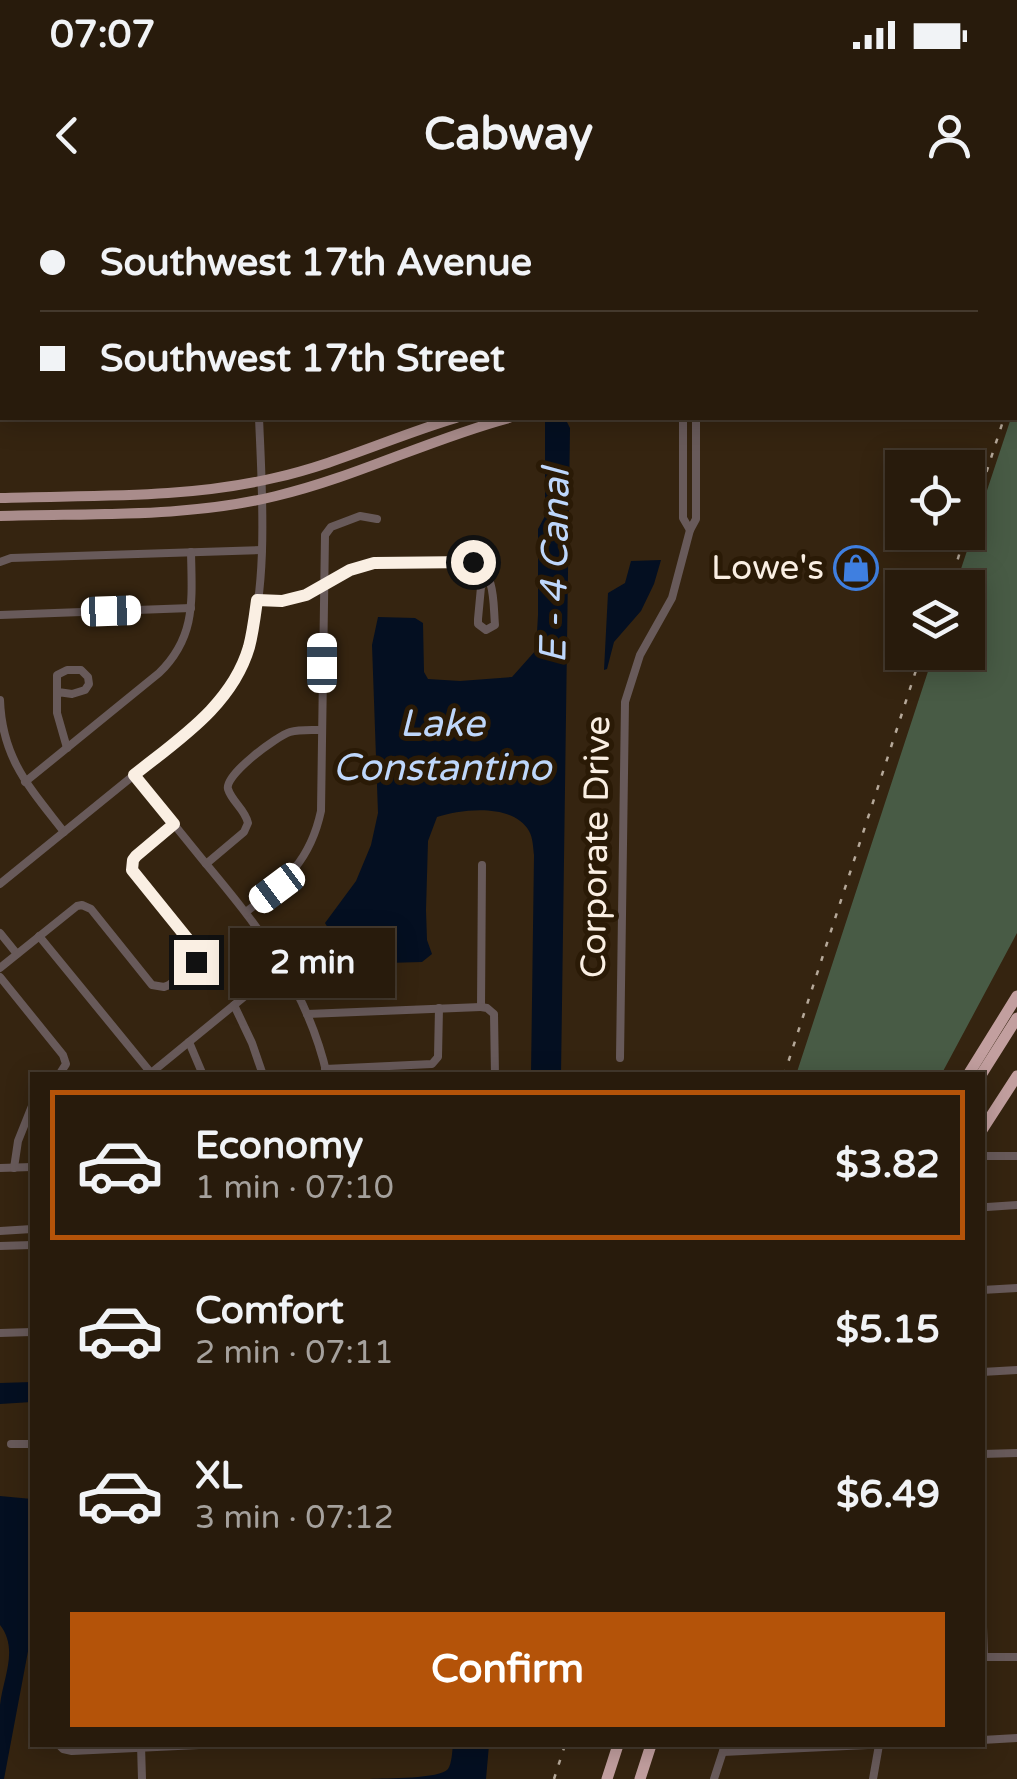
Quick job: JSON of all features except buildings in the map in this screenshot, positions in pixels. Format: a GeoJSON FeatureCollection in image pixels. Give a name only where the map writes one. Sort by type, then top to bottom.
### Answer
{"type":"FeatureCollection","features":[{"type":"Feature","properties":{"kind":"highway"},"geometry":{"type":"LineString","coordinates":[[970,1072],[1017,996]]}},
{"type":"Feature","properties":{"kind":"highway"},"geometry":{"type":"LineString","coordinates":[[983,1072],[1017,1018]]}},
{"type":"Feature","properties":{"kind":"highway"},"geometry":{"type":"LineString","coordinates":[[985,1125],[1017,1076]]}},
{"type":"Feature","properties":{"kind":"highway"},"geometry":{"type":"LineString","coordinates":[[607,1779],[617,1747]]}},
{"type":"Feature","properties":{"kind":"highway"},"geometry":{"type":"LineString","coordinates":[[640,1779],[650,1747]]}},
{"type":"Feature","properties":{"kind":"main road"},"geometry":{"type":"LineString","coordinates":[[0,498],[181,492],[261,481],[307,470],[450,420]]}},
{"type":"Feature","properties":{"kind":"main road"},"geometry":{"type":"LineString","coordinates":[[0,516],[195,509],[261,500],[342,477],[502,420]]}},
{"type":"Feature","properties":{"kind":"street"},"geometry":{"type":"LineString","coordinates":[[0,884],[203,718],[224,697],[239,672],[250,644],[262,550],[259,420]]}},
{"type":"Feature","properties":{"kind":"street","name":"Corporate Drive"},"geometry":{"type":"LineString","coordinates":[[684,420],[683,518],[690,530]]}},
{"type":"Feature","properties":{"kind":"street","name":"Corporate Drive"},"geometry":{"type":"LineString","coordinates":[[620,1058],[625,702],[640,655],[672,598],[696,519],[696,420]]}},
{"type":"Feature","properties":{"kind":"street"},"geometry":{"type":"LineString","coordinates":[[246,912],[299,865],[314,837],[322,801],[324,539],[331,526],[360,516],[377,519]]}},
{"type":"Feature","properties":{"kind":"street"},"geometry":{"type":"LineString","coordinates":[[0,562],[12,558],[262,550]]}},
{"type":"Feature","properties":{"kind":"street"},"geometry":{"type":"LineString","coordinates":[[25,782],[176,654],[186,634],[191,608],[191,552]]}},
{"type":"Feature","properties":{"kind":"street"},"geometry":{"type":"LineString","coordinates":[[257,600],[295,599],[350,570],[386,562],[473,562],[483,567],[492,586],[495,625],[486,630],[478,619],[481,587],[487,577]]}},
{"type":"Feature","properties":{"kind":"street"},"geometry":{"type":"LineString","coordinates":[[0,615],[191,608]]}},
{"type":"Feature","properties":{"kind":"street"},"geometry":{"type":"LineString","coordinates":[[58,692],[82,692],[89,684],[88,677],[82,670],[64,671],[56,679],[57,713],[67,748]]}},
{"type":"Feature","properties":{"kind":"street"},"geometry":{"type":"LineString","coordinates":[[0,700],[1,728],[10,756],[64,832]]}},
{"type":"Feature","properties":{"kind":"street"},"geometry":{"type":"LineString","coordinates":[[206,864],[244,832],[248,823],[228,790],[232,775],[280,736],[322,730]]}},
{"type":"Feature","properties":{"kind":"street"},"geometry":{"type":"LineString","coordinates":[[134,775],[246,912],[283,964],[308,1014],[326,1072],[432,1064],[438,1057],[439,1008]]}},
{"type":"Feature","properties":{"kind":"street"},"geometry":{"type":"LineString","coordinates":[[0,968],[77,906],[87,906],[152,985],[169,985],[196,962],[197,952],[132,865],[136,856],[174,824]]}},
{"type":"Feature","properties":{"kind":"street"},"geometry":{"type":"LineString","coordinates":[[482,865],[482,1007]]}},
{"type":"Feature","properties":{"kind":"street"},"geometry":{"type":"LineString","coordinates":[[0,933],[17,954]]}},
{"type":"Feature","properties":{"kind":"street"},"geometry":{"type":"LineString","coordinates":[[39,936],[148,1072]]}},
{"type":"Feature","properties":{"kind":"street"},"geometry":{"type":"LineString","coordinates":[[152,1072],[283,964]]}},
{"type":"Feature","properties":{"kind":"street"},"geometry":{"type":"LineString","coordinates":[[0,977],[64,1054],[66,1064],[61,1072]]}},
{"type":"Feature","properties":{"kind":"street"},"geometry":{"type":"LineString","coordinates":[[234,1005],[261,1072]]}},
{"type":"Feature","properties":{"kind":"street"},"geometry":{"type":"LineString","coordinates":[[308,1014],[487,1008],[494,1014],[495,1072]]}},
{"type":"Feature","properties":{"kind":"street"},"geometry":{"type":"LineString","coordinates":[[189,1042],[202,1072]]}},
{"type":"Feature","properties":{"kind":"street"},"geometry":{"type":"LineString","coordinates":[[14,1168],[18,1142],[30,1111]]}},
{"type":"Feature","properties":{"kind":"street"},"geometry":{"type":"LineString","coordinates":[[985,1156],[1017,1156]]}},
{"type":"Feature","properties":{"kind":"street"},"geometry":{"type":"LineString","coordinates":[[0,1168],[30,1167]]}},
{"type":"Feature","properties":{"kind":"street"},"geometry":{"type":"LineString","coordinates":[[987,1207],[1017,1206]]}},
{"type":"Feature","properties":{"kind":"street"},"geometry":{"type":"LineString","coordinates":[[0,1231],[30,1230]]}},
{"type":"Feature","properties":{"kind":"street"},"geometry":{"type":"LineString","coordinates":[[0,1246],[30,1245]]}},
{"type":"Feature","properties":{"kind":"street"},"geometry":{"type":"LineString","coordinates":[[985,1290],[1017,1288]]}},
{"type":"Feature","properties":{"kind":"street"},"geometry":{"type":"LineString","coordinates":[[0,1333],[30,1332]]}},
{"type":"Feature","properties":{"kind":"street"},"geometry":{"type":"LineString","coordinates":[[985,1372],[1017,1370]]}},
{"type":"Feature","properties":{"kind":"street"},"geometry":{"type":"LineString","coordinates":[[11,1444],[30,1444]]}},
{"type":"Feature","properties":{"kind":"street"},"geometry":{"type":"LineString","coordinates":[[985,1454],[1017,1453]]}},
{"type":"Feature","properties":{"kind":"street"},"geometry":{"type":"LineString","coordinates":[[985,1657],[1017,1656]]}},
{"type":"Feature","properties":{"kind":"street"},"geometry":{"type":"LineString","coordinates":[[985,1740],[1017,1738]]}},
{"type":"Feature","properties":{"kind":"street"},"geometry":{"type":"LineString","coordinates":[[63,1747],[72,1752],[130,1747]]}},
{"type":"Feature","properties":{"kind":"street"},"geometry":{"type":"LineString","coordinates":[[141,1747],[142,1779]]}},
{"type":"Feature","properties":{"kind":"street"},"geometry":{"type":"LineString","coordinates":[[714,1779],[724,1748],[772,1747]]}},
{"type":"Feature","properties":{"kind":"street"},"geometry":{"type":"LineString","coordinates":[[873,1779],[878,1747]]}},
{"type":"Feature","properties":{"kind":"green space"},"geometry":{"type":"Polygon","coordinates":[[[1010,420],[1017,420],[1017,933],[943,1072],[797,1072],[928,670],[985,670],[985,570],[961,570],[967,550],[985,550],[985,496],[1010,420]]]}},
{"type":"Feature","properties":{"kind":"water","name":"Lake Constantino"},"geometry":{"type":"Polygon","coordinates":[[[545,420],[566,420],[570,428],[561,1072],[531,1072],[534,855],[530,834],[521,822],[486,810],[437,817],[428,841],[427,940],[432,954],[422,962],[350,964],[325,923],[356,881],[371,845],[378,813],[372,645],[378,617],[415,618],[423,623],[424,672],[428,679],[512,677],[536,650],[538,529],[545,516],[545,420]]]}},
{"type":"Feature","properties":{"kind":"water"},"geometry":{"type":"Polygon","coordinates":[[[661,560],[641,611],[614,642],[604,670],[608,593],[625,583],[631,561],[661,560]]]}},
{"type":"Feature","properties":{"kind":"water"},"geometry":{"type":"Polygon","coordinates":[[[30,1382],[30,1402],[0,1404],[0,1383],[30,1382]]]}},
{"type":"Feature","properties":{"kind":"water"},"geometry":{"type":"Polygon","coordinates":[[[0,1496],[30,1499],[30,1641],[4,1779],[0,1779],[0,1705],[9,1654],[6,1634],[0,1625],[0,1496]]]}},
{"type":"Feature","properties":{"kind":"water"},"geometry":{"type":"Polygon","coordinates":[[[453,1747],[489,1747],[486,1779],[370,1779],[424,1776],[449,1767],[453,1747]]]}},
{"type":"Feature","properties":{"kind":"railway"},"geometry":{"type":"LineString","coordinates":[[985,477],[1003,420]]}},
{"type":"Feature","properties":{"kind":"railway"},"geometry":{"type":"LineString","coordinates":[[954,570],[961,550]]}},
{"type":"Feature","properties":{"kind":"railway"},"geometry":{"type":"LineString","coordinates":[[785,1072],[916,670]]}},
{"type":"Feature","properties":{"kind":"railway"},"geometry":{"type":"LineString","coordinates":[[554,1779],[564,1747]]}},
{"type":"Feature","properties":{"kind":"place","name":"Lowe's"},"geometry":{"type":"Point","coordinates":[856,568]}},
{"type":"Feature","properties":{"kind":"route"},"geometry":{"type":"LineString","coordinates":[[196,962],[195,948],[132,870],[136,856],[174,824],[134,775],[224,697],[250,644],[257,600],[295,599],[350,570],[374,563],[473,562]]}},
{"type":"Feature","properties":{"kind":"water label","name":"E - 4 Canal"},"geometry":{"type":"Point","coordinates":[555,566]}}]}
